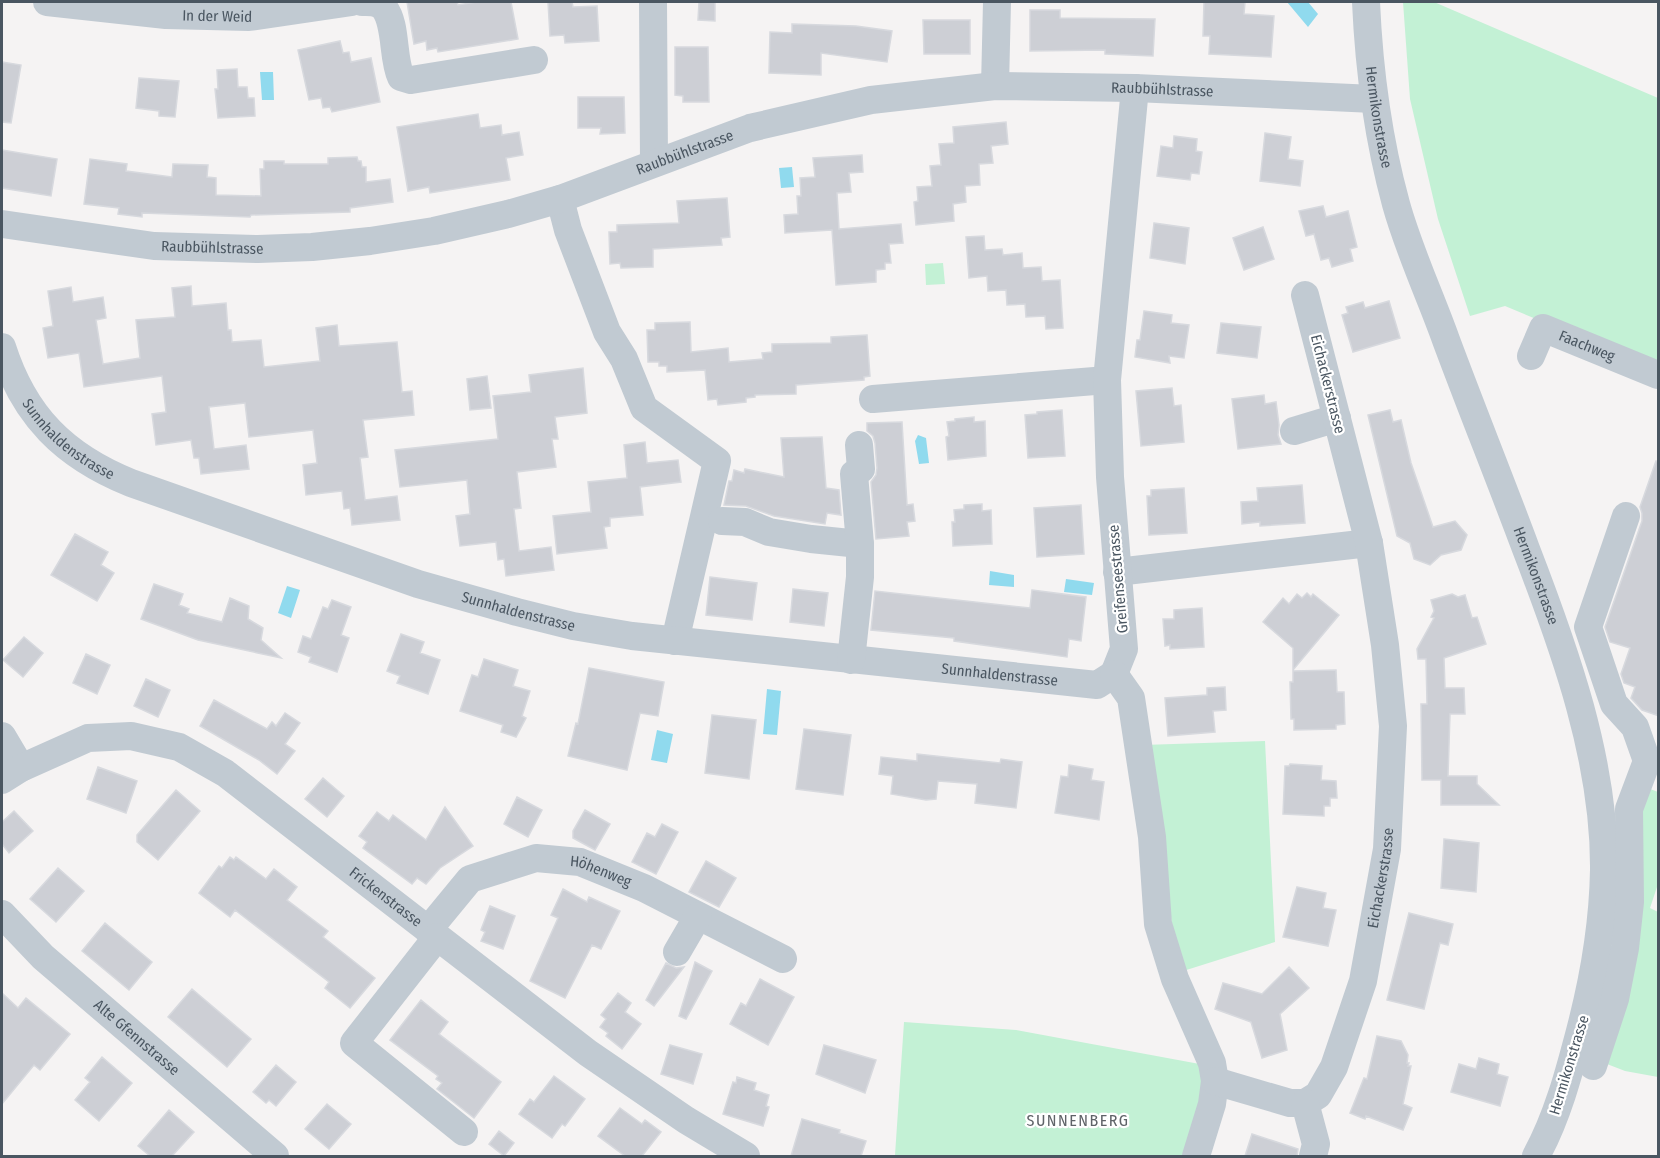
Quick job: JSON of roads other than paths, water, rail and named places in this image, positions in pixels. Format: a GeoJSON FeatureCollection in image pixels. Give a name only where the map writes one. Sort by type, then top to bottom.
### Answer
{"type":"FeatureCollection","features":[{"type":"Feature","properties":{"kind":"street","name":"In der Weid"},"geometry":{"type":"LineString","coordinates":[[47,2],[165,15],[249,17],[352,2]]}},
{"type":"Feature","properties":{"kind":"street"},"geometry":{"type":"LineString","coordinates":[[362,2],[375,2],[384,8],[390,24],[396,67],[401,77],[411,80],[534,60]]}},
{"type":"Feature","properties":{"kind":"street"},"geometry":{"type":"LineString","coordinates":[[653,2],[654,163]]}},
{"type":"Feature","properties":{"kind":"street"},"geometry":{"type":"LineString","coordinates":[[995,86],[997,2]]}},
{"type":"Feature","properties":{"kind":"street","name":"Hermikonstrasse"},"geometry":{"type":"LineString","coordinates":[[1366,2],[1374,99],[1396,206],[1413,256],[1550,611],[1575,686],[1599,803],[1604,868],[1600,936],[1590,993],[1572,1060],[1545,1141],[1536,1156]]}},
{"type":"Feature","properties":{"kind":"street","name":"Raubbühlstrasse"},"geometry":{"type":"LineString","coordinates":[[2,230],[154,246],[237,249],[312,247],[370,241],[434,231],[560,199],[750,128],[871,100],[995,86],[1135,88],[1374,99]]}},
{"type":"Feature","properties":{"kind":"street","name":"Greifenseestrasse"},"geometry":{"type":"LineString","coordinates":[[1114,674],[1124,649],[1110,467],[1107,380],[1135,88]]}},
{"type":"Feature","properties":{"kind":"street"},"geometry":{"type":"LineString","coordinates":[[560,199],[568,230],[607,332],[624,359],[644,408],[717,461],[675,641]]}},
{"type":"Feature","properties":{"kind":"street","name":"Eichackerstrasse"},"geometry":{"type":"LineString","coordinates":[[1305,295],[1369,543],[1385,645],[1393,726],[1387,849],[1363,981],[1334,1067],[1318,1095],[1305,1103]]}},
{"type":"Feature","properties":{"kind":"street","name":"Faachweg"},"geometry":{"type":"LineString","coordinates":[[1531,356],[1543,328],[1659,375]]}},
{"type":"Feature","properties":{"kind":"street","name":"Sunnhaldenstrasse"},"geometry":{"type":"LineString","coordinates":[[2,346],[9,370],[21,395],[43,425],[62,444],[110,475],[308,546],[464,598],[584,628],[675,641],[1097,685],[1114,674]]}},
{"type":"Feature","properties":{"kind":"street"},"geometry":{"type":"LineString","coordinates":[[873,399],[1107,380]]}},
{"type":"Feature","properties":{"kind":"street"},"geometry":{"type":"LineString","coordinates":[[1294,430],[1337,418]]}},
{"type":"Feature","properties":{"kind":"street"},"geometry":{"type":"LineString","coordinates":[[851,660],[860,578],[860,544],[854,474],[861,469],[859,445]]}},
{"type":"Feature","properties":{"kind":"street"},"geometry":{"type":"LineString","coordinates":[[1593,1066],[1615,999],[1625,948],[1630,902],[1629,809],[1647,761],[1635,727],[1614,704],[1588,627],[1626,516]]}},
{"type":"Feature","properties":{"kind":"street"},"geometry":{"type":"LineString","coordinates":[[722,521],[745,522],[769,532],[811,539],[860,544]]}},
{"type":"Feature","properties":{"kind":"street"},"geometry":{"type":"LineString","coordinates":[[1117,572],[1369,543]]}},
{"type":"Feature","properties":{"kind":"street"},"geometry":{"type":"LineString","coordinates":[[1114,674],[1131,698],[1152,837],[1158,924],[1175,979],[1212,1063],[1215,1082],[1212,1104],[1196,1156]]}},
{"type":"Feature","properties":{"kind":"street"},"geometry":{"type":"LineString","coordinates":[[2,736],[11,774]]}},
{"type":"Feature","properties":{"kind":"street","name":"Frickenstrasse"},"geometry":{"type":"LineString","coordinates":[[11,774],[88,738],[131,736],[179,747],[225,773],[588,1053],[687,1120],[746,1156]]}},
{"type":"Feature","properties":{"kind":"street","name":"Höhenweg"},"geometry":{"type":"LineString","coordinates":[[464,1132],[354,1043],[470,879],[536,858],[580,862],[644,888],[783,959]]}},
{"type":"Feature","properties":{"kind":"street","name":"Alte Gfennstrasse"},"geometry":{"type":"LineString","coordinates":[[2,914],[43,957],[275,1156]]}},
{"type":"Feature","properties":{"kind":"street"},"geometry":{"type":"LineString","coordinates":[[677,952],[698,916]]}},
{"type":"Feature","properties":{"kind":"street"},"geometry":{"type":"LineString","coordinates":[[1215,1082],[1290,1103],[1305,1103],[1316,1144],[1313,1156]]}},
{"type":"Feature","properties":{"kind":"water"},"geometry":{"type":"Polygon","coordinates":[[[1287,2],[1308,2],[1318,14],[1308,27],[1287,2]]]}},
{"type":"Feature","properties":{"kind":"water"},"geometry":{"type":"Polygon","coordinates":[[[260,72],[273,72],[274,100],[262,100],[260,72]]]}},
{"type":"Feature","properties":{"kind":"water"},"geometry":{"type":"Polygon","coordinates":[[[792,167],[794,187],[781,188],[779,168],[792,167]]]}},
{"type":"Feature","properties":{"kind":"water"},"geometry":{"type":"Polygon","coordinates":[[[918,435],[926,438],[929,463],[919,464],[915,441],[918,435]]]}},
{"type":"Feature","properties":{"kind":"water"},"geometry":{"type":"Polygon","coordinates":[[[990,571],[1014,575],[1014,587],[989,585],[990,571]]]}},
{"type":"Feature","properties":{"kind":"water"},"geometry":{"type":"Polygon","coordinates":[[[1066,579],[1094,583],[1092,595],[1064,592],[1066,579]]]}},
{"type":"Feature","properties":{"kind":"water"},"geometry":{"type":"Polygon","coordinates":[[[287,586],[300,590],[291,618],[278,613],[287,586]]]}},
{"type":"Feature","properties":{"kind":"water"},"geometry":{"type":"Polygon","coordinates":[[[767,689],[781,691],[777,735],[763,734],[767,689]]]}},
{"type":"Feature","properties":{"kind":"water"},"geometry":{"type":"Polygon","coordinates":[[[657,730],[673,734],[667,763],[651,760],[657,730]]]}},
{"type":"Feature","properties":{"kind":"district","name":"SUNNENBERG"},"geometry":{"type":"Point","coordinates":[1078,1120]}}]}
